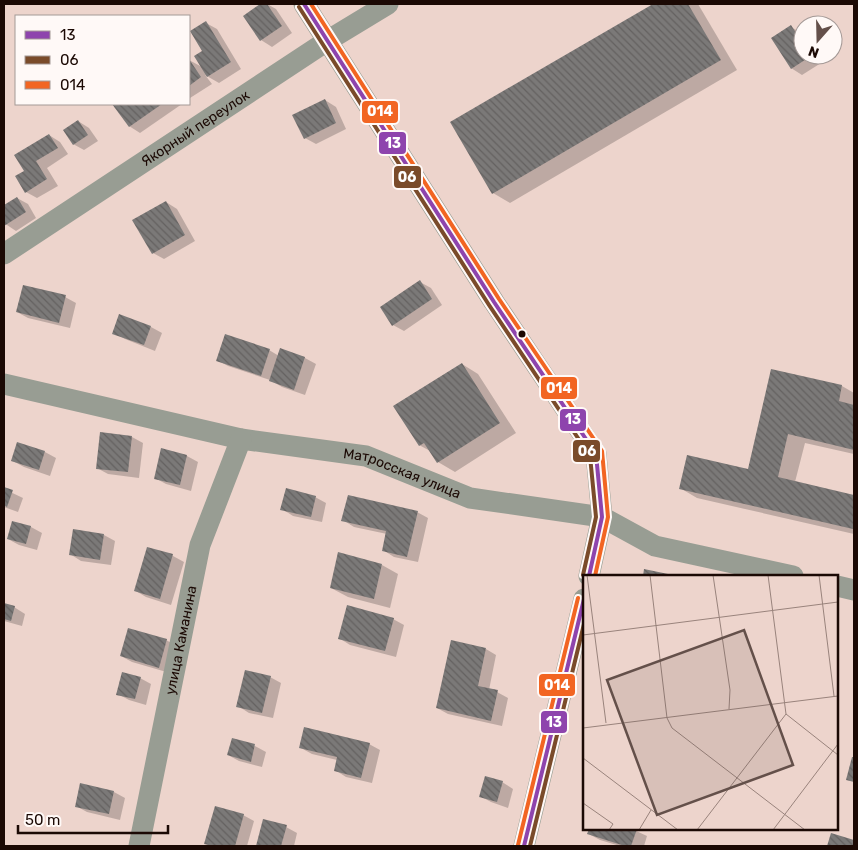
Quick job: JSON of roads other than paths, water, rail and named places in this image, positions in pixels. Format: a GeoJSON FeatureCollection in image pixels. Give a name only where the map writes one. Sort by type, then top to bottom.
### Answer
{"type":"FeatureCollection","features":[{"type":"Feature","properties":{"kind":"street"},"geometry":{"type":"LineString","coordinates":[[304,4],[494,302],[596,454],[602,517],[589,575]]}},
{"type":"Feature","properties":{"kind":"street","name":"Якорный переулок"},"geometry":{"type":"LineString","coordinates":[[4,254],[327,41],[388,4]]}},
{"type":"Feature","properties":{"kind":"street","name":"Матросская улица"},"geometry":{"type":"LineString","coordinates":[[4,384],[241,439],[366,456],[470,498],[602,517],[654,546],[788,575]]}},
{"type":"Feature","properties":{"kind":"street","name":"улица Каманина"},"geometry":{"type":"LineString","coordinates":[[139,846],[200,545],[241,439]]}},
{"type":"Feature","properties":{"kind":"street"},"geometry":{"type":"LineString","coordinates":[[838,586],[854,590]]}},
{"type":"Feature","properties":{"kind":"street"},"geometry":{"type":"LineString","coordinates":[[524,846],[583,603]]}}]}
